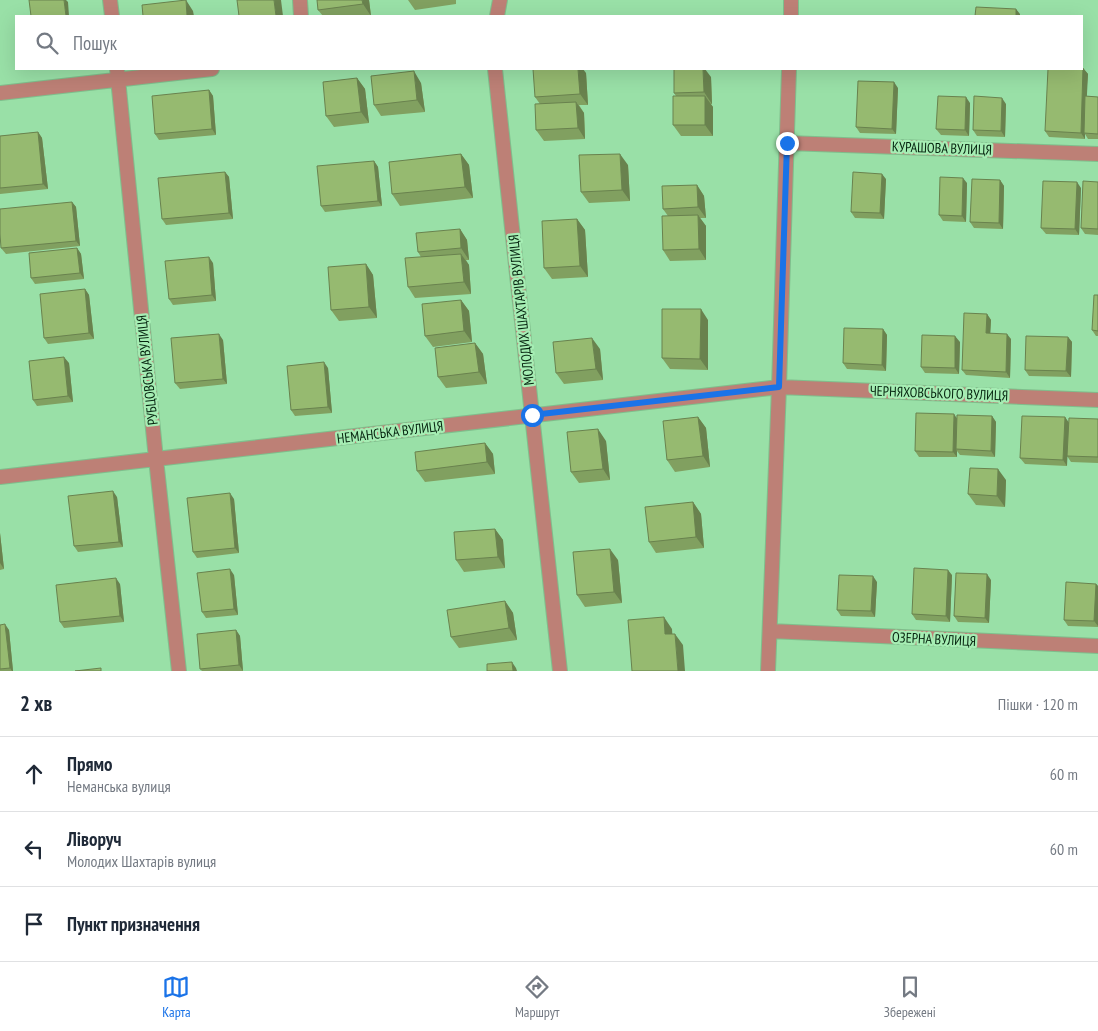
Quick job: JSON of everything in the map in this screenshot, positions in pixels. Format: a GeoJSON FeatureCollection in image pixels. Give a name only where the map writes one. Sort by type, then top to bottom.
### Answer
{"type":"FeatureCollection","features":[{"type":"Feature","properties":{"kind":"street"},"geometry":{"type":"LineString","coordinates":[[110,0],[112,15]]}},
{"type":"Feature","properties":{"kind":"street"},"geometry":{"type":"LineString","coordinates":[[300,0],[301,15]]}},
{"type":"Feature","properties":{"kind":"street"},"geometry":{"type":"LineString","coordinates":[[497,15],[500,0]]}},
{"type":"Feature","properties":{"kind":"street"},"geometry":{"type":"LineString","coordinates":[[791,0],[791,15]]}},
{"type":"Feature","properties":{"kind":"street"},"geometry":{"type":"LineString","coordinates":[[0,93],[117,74],[193,70]]}},
{"type":"Feature","properties":{"kind":"street","name":"МОЛОДИХ ШАХТАРІВ ВУЛИЦЯ"},"geometry":{"type":"LineString","coordinates":[[495,70],[560,671]]}},
{"type":"Feature","properties":{"kind":"street"},"geometry":{"type":"LineString","coordinates":[[768,671],[789,70]]}},
{"type":"Feature","properties":{"kind":"street","name":"РУБЦОВСЬКА ВУЛИЦЯ"},"geometry":{"type":"LineString","coordinates":[[117,74],[179,671]]}},
{"type":"Feature","properties":{"kind":"street","name":"КУРАШОВА ВУЛИЦЯ"},"geometry":{"type":"LineString","coordinates":[[787,143],[1098,154]]}},
{"type":"Feature","properties":{"kind":"street","name":"НЕМАНСЬКА ВУЛИЦЯ"},"geometry":{"type":"LineString","coordinates":[[0,477],[779,387]]}},
{"type":"Feature","properties":{"kind":"street","name":"ЧЕРНЯХОВСЬКОГО ВУЛИЦЯ"},"geometry":{"type":"LineString","coordinates":[[779,387],[1098,400]]}},
{"type":"Feature","properties":{"kind":"street","name":"ОЗЕРНА ВУЛИЦЯ"},"geometry":{"type":"LineString","coordinates":[[770,631],[1098,646]]}},
{"type":"Feature","properties":{"kind":"building"},"geometry":{"type":"Polygon","coordinates":[[[29,0],[64,0],[66,15],[31,15],[29,0]]]}},
{"type":"Feature","properties":{"kind":"building"},"geometry":{"type":"Polygon","coordinates":[[[186,0],[187,15],[143,15],[142,5],[186,0]]]}},
{"type":"Feature","properties":{"kind":"building"},"geometry":{"type":"Polygon","coordinates":[[[237,0],[274,0],[276,15],[239,15],[237,0]]]}},
{"type":"Feature","properties":{"kind":"building"},"geometry":{"type":"Polygon","coordinates":[[[317,0],[362,0],[363,4],[318,10],[317,0]]]}},
{"type":"Feature","properties":{"kind":"building"},"geometry":{"type":"Polygon","coordinates":[[[976,7],[1016,9],[1016,15],[975,15],[976,7]]]}},
{"type":"Feature","properties":{"kind":"building"},"geometry":{"type":"Polygon","coordinates":[[[533,70],[578,70],[580,94],[535,97],[533,70]]]}},
{"type":"Feature","properties":{"kind":"building"},"geometry":{"type":"Polygon","coordinates":[[[674,70],[703,70],[704,92],[674,93],[674,70]]]}},
{"type":"Feature","properties":{"kind":"building"},"geometry":{"type":"Polygon","coordinates":[[[1048,70],[1083,70],[1081,133],[1045,131],[1048,70]]]}},
{"type":"Feature","properties":{"kind":"building"},"geometry":{"type":"Polygon","coordinates":[[[414,71],[417,100],[374,105],[371,76],[414,71]]]}},
{"type":"Feature","properties":{"kind":"building"},"geometry":{"type":"Polygon","coordinates":[[[357,78],[361,112],[326,116],[323,82],[357,78]]]}},
{"type":"Feature","properties":{"kind":"building"},"geometry":{"type":"Polygon","coordinates":[[[858,81],[894,82],[892,129],[856,127],[858,81]]]}},
{"type":"Feature","properties":{"kind":"building"},"geometry":{"type":"Polygon","coordinates":[[[209,90],[212,129],[155,134],[152,96],[209,90]]]}},
{"type":"Feature","properties":{"kind":"building"},"geometry":{"type":"Polygon","coordinates":[[[673,96],[705,96],[705,125],[673,125],[673,96]]]}},
{"type":"Feature","properties":{"kind":"building"},"geometry":{"type":"Polygon","coordinates":[[[938,96],[966,97],[965,130],[936,129],[938,96]]]}},
{"type":"Feature","properties":{"kind":"building"},"geometry":{"type":"Polygon","coordinates":[[[974,96],[1002,98],[1001,131],[973,130],[974,96]]]}},
{"type":"Feature","properties":{"kind":"building"},"geometry":{"type":"Polygon","coordinates":[[[1085,96],[1098,97],[1098,134],[1084,133],[1085,96]]]}},
{"type":"Feature","properties":{"kind":"building"},"geometry":{"type":"Polygon","coordinates":[[[576,102],[578,128],[536,130],[535,104],[576,102]]]}},
{"type":"Feature","properties":{"kind":"building"},"geometry":{"type":"Polygon","coordinates":[[[38,132],[43,184],[0,188],[0,136],[38,132]]]}},
{"type":"Feature","properties":{"kind":"building"},"geometry":{"type":"Polygon","coordinates":[[[461,154],[465,187],[392,194],[389,162],[461,154]]]}},
{"type":"Feature","properties":{"kind":"building"},"geometry":{"type":"Polygon","coordinates":[[[620,154],[622,190],[581,192],[579,155],[620,154]]]}},
{"type":"Feature","properties":{"kind":"building"},"geometry":{"type":"Polygon","coordinates":[[[374,161],[378,201],[321,206],[317,166],[374,161]]]}},
{"type":"Feature","properties":{"kind":"building"},"geometry":{"type":"Polygon","coordinates":[[[225,172],[229,213],[162,219],[158,178],[225,172]]]}},
{"type":"Feature","properties":{"kind":"building"},"geometry":{"type":"Polygon","coordinates":[[[853,172],[882,174],[880,213],[851,212],[853,172]]]}},
{"type":"Feature","properties":{"kind":"building"},"geometry":{"type":"Polygon","coordinates":[[[940,177],[963,178],[962,216],[939,215],[940,177]]]}},
{"type":"Feature","properties":{"kind":"building"},"geometry":{"type":"Polygon","coordinates":[[[972,179],[1000,180],[999,223],[970,222],[972,179]]]}},
{"type":"Feature","properties":{"kind":"building"},"geometry":{"type":"Polygon","coordinates":[[[1043,181],[1077,182],[1075,229],[1041,228],[1043,181]]]}},
{"type":"Feature","properties":{"kind":"building"},"geometry":{"type":"Polygon","coordinates":[[[1083,181],[1098,182],[1098,229],[1081,228],[1083,181]]]}},
{"type":"Feature","properties":{"kind":"building"},"geometry":{"type":"Polygon","coordinates":[[[697,185],[698,207],[663,209],[662,186],[697,185]]]}},
{"type":"Feature","properties":{"kind":"building"},"geometry":{"type":"Polygon","coordinates":[[[72,202],[76,241],[1,248],[0,209],[72,202]]]}},
{"type":"Feature","properties":{"kind":"building"},"geometry":{"type":"Polygon","coordinates":[[[698,215],[699,249],[663,250],[662,216],[698,215]]]}},
{"type":"Feature","properties":{"kind":"building"},"geometry":{"type":"Polygon","coordinates":[[[577,219],[580,266],[544,268],[542,221],[577,219]]]}},
{"type":"Feature","properties":{"kind":"building"},"geometry":{"type":"Polygon","coordinates":[[[460,229],[461,248],[418,252],[416,233],[460,229]]]}},
{"type":"Feature","properties":{"kind":"building"},"geometry":{"type":"Polygon","coordinates":[[[77,248],[80,273],[31,278],[29,253],[77,248]]]}},
{"type":"Feature","properties":{"kind":"building"},"geometry":{"type":"Polygon","coordinates":[[[461,254],[464,282],[408,287],[405,258],[461,254]]]}},
{"type":"Feature","properties":{"kind":"building"},"geometry":{"type":"Polygon","coordinates":[[[209,257],[212,295],[169,299],[165,261],[209,257]]]}},
{"type":"Feature","properties":{"kind":"building"},"geometry":{"type":"Polygon","coordinates":[[[366,264],[369,307],[331,310],[328,267],[366,264]]]}},
{"type":"Feature","properties":{"kind":"building"},"geometry":{"type":"Polygon","coordinates":[[[85,289],[89,333],[44,338],[40,294],[85,289]]]}},
{"type":"Feature","properties":{"kind":"building"},"geometry":{"type":"Polygon","coordinates":[[[1094,295],[1098,295],[1098,331],[1092,330],[1094,295]]]}},
{"type":"Feature","properties":{"kind":"building"},"geometry":{"type":"Polygon","coordinates":[[[461,300],[464,331],[425,336],[422,304],[461,300]]]}},
{"type":"Feature","properties":{"kind":"building"},"geometry":{"type":"Polygon","coordinates":[[[662,309],[701,309],[700,359],[662,358],[662,309]]]}},
{"type":"Feature","properties":{"kind":"building"},"geometry":{"type":"Polygon","coordinates":[[[964,313],[987,314],[986,333],[1007,334],[1006,372],[962,370],[964,313]]]}},
{"type":"Feature","properties":{"kind":"building"},"geometry":{"type":"Polygon","coordinates":[[[844,328],[883,329],[882,365],[843,363],[844,328]]]}},
{"type":"Feature","properties":{"kind":"building"},"geometry":{"type":"Polygon","coordinates":[[[219,334],[223,379],[175,383],[171,338],[219,334]]]}},
{"type":"Feature","properties":{"kind":"building"},"geometry":{"type":"Polygon","coordinates":[[[922,335],[955,336],[955,368],[921,367],[922,335]]]}},
{"type":"Feature","properties":{"kind":"building"},"geometry":{"type":"Polygon","coordinates":[[[1026,336],[1068,337],[1066,371],[1025,370],[1026,336]]]}},
{"type":"Feature","properties":{"kind":"building"},"geometry":{"type":"Polygon","coordinates":[[[592,338],[596,369],[556,373],[553,342],[592,338]]]}},
{"type":"Feature","properties":{"kind":"building"},"geometry":{"type":"Polygon","coordinates":[[[475,343],[479,372],[438,377],[435,348],[475,343]]]}},
{"type":"Feature","properties":{"kind":"building"},"geometry":{"type":"Polygon","coordinates":[[[64,357],[68,396],[33,400],[29,361],[64,357]]]}},
{"type":"Feature","properties":{"kind":"building"},"geometry":{"type":"Polygon","coordinates":[[[324,362],[328,407],[291,410],[287,366],[324,362]]]}},
{"type":"Feature","properties":{"kind":"building"},"geometry":{"type":"Polygon","coordinates":[[[916,413],[954,414],[953,452],[915,451],[916,413]]]}},
{"type":"Feature","properties":{"kind":"building"},"geometry":{"type":"Polygon","coordinates":[[[957,415],[992,416],[991,451],[956,449],[957,415]]]}},
{"type":"Feature","properties":{"kind":"building"},"geometry":{"type":"Polygon","coordinates":[[[1022,416],[1065,417],[1063,460],[1020,458],[1022,416]]]}},
{"type":"Feature","properties":{"kind":"building"},"geometry":{"type":"Polygon","coordinates":[[[698,417],[703,456],[667,460],[663,421],[698,417]]]}},
{"type":"Feature","properties":{"kind":"building"},"geometry":{"type":"Polygon","coordinates":[[[1069,418],[1098,419],[1098,457],[1067,456],[1069,418]]]}},
{"type":"Feature","properties":{"kind":"building"},"geometry":{"type":"Polygon","coordinates":[[[598,429],[603,469],[571,472],[567,432],[598,429]]]}},
{"type":"Feature","properties":{"kind":"building"},"geometry":{"type":"Polygon","coordinates":[[[485,443],[487,462],[417,471],[415,452],[485,443]]]}},
{"type":"Feature","properties":{"kind":"building"},"geometry":{"type":"Polygon","coordinates":[[[970,468],[998,469],[997,496],[968,494],[970,468]]]}},
{"type":"Feature","properties":{"kind":"building"},"geometry":{"type":"Polygon","coordinates":[[[113,491],[119,542],[74,546],[68,496],[113,491]]]}},
{"type":"Feature","properties":{"kind":"building"},"geometry":{"type":"Polygon","coordinates":[[[230,493],[235,548],[193,552],[187,498],[230,493]]]}},
{"type":"Feature","properties":{"kind":"building"},"geometry":{"type":"Polygon","coordinates":[[[693,502],[696,537],[649,542],[645,507],[693,502]]]}},
{"type":"Feature","properties":{"kind":"building"},"geometry":{"type":"Polygon","coordinates":[[[495,529],[498,557],[456,560],[454,532],[495,529]]]}},
{"type":"Feature","properties":{"kind":"building"},"geometry":{"type":"Polygon","coordinates":[[[610,549],[614,592],[577,595],[573,552],[610,549]]]}},
{"type":"Feature","properties":{"kind":"building"},"geometry":{"type":"Polygon","coordinates":[[[914,568],[948,570],[946,616],[912,614],[914,568]]]}},
{"type":"Feature","properties":{"kind":"building"},"geometry":{"type":"Polygon","coordinates":[[[230,569],[234,609],[202,612],[197,573],[230,569]]]}},
{"type":"Feature","properties":{"kind":"building"},"geometry":{"type":"Polygon","coordinates":[[[956,573],[987,574],[985,618],[954,616],[956,573]]]}},
{"type":"Feature","properties":{"kind":"building"},"geometry":{"type":"Polygon","coordinates":[[[839,575],[873,576],[871,611],[837,610],[839,575]]]}},
{"type":"Feature","properties":{"kind":"building"},"geometry":{"type":"Polygon","coordinates":[[[116,578],[120,616],[60,622],[56,585],[116,578]]]}},
{"type":"Feature","properties":{"kind":"building"},"geometry":{"type":"Polygon","coordinates":[[[1066,582],[1096,584],[1094,621],[1064,620],[1066,582]]]}},
{"type":"Feature","properties":{"kind":"building"},"geometry":{"type":"Polygon","coordinates":[[[505,601],[509,628],[451,637],[447,610],[505,601]]]}},
{"type":"Feature","properties":{"kind":"building"},"geometry":{"type":"Polygon","coordinates":[[[664,617],[665,634],[675,634],[678,671],[632,671],[628,620],[664,617]]]}},
{"type":"Feature","properties":{"kind":"building"},"geometry":{"type":"Polygon","coordinates":[[[5,624],[10,668],[0,669],[0,625],[5,624]]]}},
{"type":"Feature","properties":{"kind":"building"},"geometry":{"type":"Polygon","coordinates":[[[236,630],[239,665],[200,669],[197,634],[236,630]]]}},
{"type":"Feature","properties":{"kind":"building"},"geometry":{"type":"Polygon","coordinates":[[[512,662],[513,671],[487,671],[487,664],[512,662]]]}},
{"type":"Feature","properties":{"kind":"building"},"geometry":{"type":"Polygon","coordinates":[[[101,668],[101,671],[75,671],[101,668]]]}},
{"type":"Feature","properties":{"kind":"route"},"geometry":{"type":"LineString","coordinates":[[532,415],[779,387],[787,143]]}}]}
